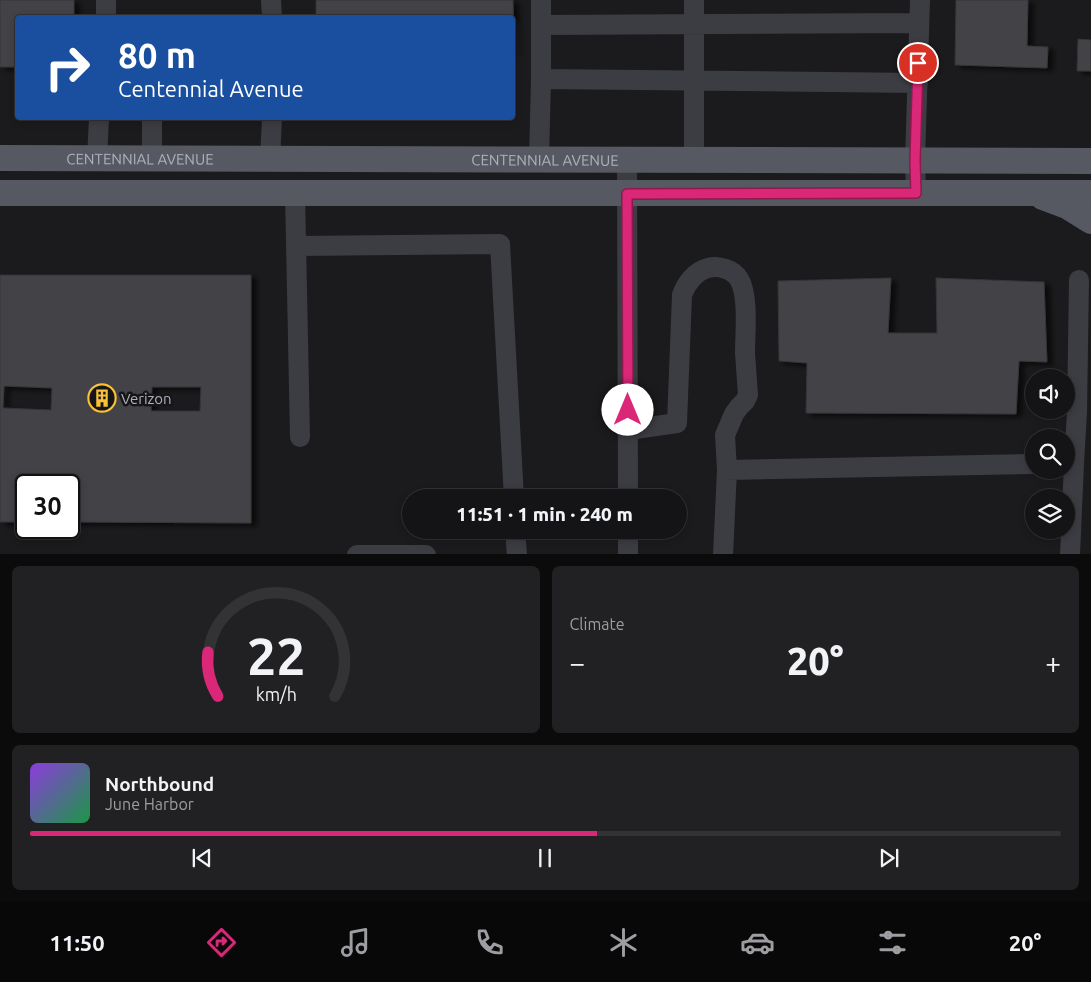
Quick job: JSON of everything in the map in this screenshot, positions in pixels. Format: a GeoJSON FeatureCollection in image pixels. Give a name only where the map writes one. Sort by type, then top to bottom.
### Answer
{"type":"FeatureCollection","features":[{"type":"Feature","properties":{"kind":"main road","name":"CENTENNIAL AVENUE"},"geometry":{"type":"LineString","coordinates":[[0,158],[1091,162]]}},
{"type":"Feature","properties":{"kind":"main road"},"geometry":{"type":"LineString","coordinates":[[0,192],[1091,193]]}},
{"type":"Feature","properties":{"kind":"main road"},"geometry":{"type":"LineString","coordinates":[[1030,193],[1066,206],[1091,221]]}},
{"type":"Feature","properties":{"kind":"street"},"geometry":{"type":"LineString","coordinates":[[106,0],[106,15]]}},
{"type":"Feature","properties":{"kind":"street"},"geometry":{"type":"LineString","coordinates":[[272,0],[272,15]]}},
{"type":"Feature","properties":{"kind":"street"},"geometry":{"type":"LineString","coordinates":[[539,160],[541,0]]}},
{"type":"Feature","properties":{"kind":"street"},"geometry":{"type":"LineString","coordinates":[[694,0],[694,161]]}},
{"type":"Feature","properties":{"kind":"street"},"geometry":{"type":"LineString","coordinates":[[916,193],[915,161],[920,0]]}},
{"type":"Feature","properties":{"kind":"street"},"geometry":{"type":"LineString","coordinates":[[541,25],[919,23]]}},
{"type":"Feature","properties":{"kind":"street"},"geometry":{"type":"LineString","coordinates":[[541,80],[918,83]]}},
{"type":"Feature","properties":{"kind":"street"},"geometry":{"type":"LineString","coordinates":[[97,158],[100,120]]}},
{"type":"Feature","properties":{"kind":"street"},"geometry":{"type":"LineString","coordinates":[[152,120],[152,158]]}},
{"type":"Feature","properties":{"kind":"street"},"geometry":{"type":"LineString","coordinates":[[270,159],[272,120]]}},
{"type":"Feature","properties":{"kind":"street"},"geometry":{"type":"LineString","coordinates":[[627,161],[628,489]]}},
{"type":"Feature","properties":{"kind":"street"},"geometry":{"type":"LineString","coordinates":[[295,193],[300,437]]}},
{"type":"Feature","properties":{"kind":"street"},"geometry":{"type":"LineString","coordinates":[[296,246],[500,244],[514,489]]}},
{"type":"Feature","properties":{"kind":"street"},"geometry":{"type":"LineString","coordinates":[[628,430],[678,423],[682,294],[693,276],[704,269],[712,267],[734,273],[740,281],[744,300],[748,396],[734,414],[725,435],[727,470],[723,554]]}},
{"type":"Feature","properties":{"kind":"street"},"geometry":{"type":"LineString","coordinates":[[1075,429],[1077,412],[1079,280]]}},
{"type":"Feature","properties":{"kind":"street"},"geometry":{"type":"LineString","coordinates":[[727,470],[1025,464]]}},
{"type":"Feature","properties":{"kind":"street"},"geometry":{"type":"LineString","coordinates":[[1070,479],[1070,554]]}},
{"type":"Feature","properties":{"kind":"street"},"geometry":{"type":"LineString","coordinates":[[516,539],[517,554]]}},
{"type":"Feature","properties":{"kind":"street"},"geometry":{"type":"LineString","coordinates":[[628,539],[628,554]]}},
{"type":"Feature","properties":{"kind":"street"},"geometry":{"type":"LineString","coordinates":[[356,554],[426,554]]}},
{"type":"Feature","properties":{"kind":"building"},"geometry":{"type":"Polygon","coordinates":[[[0,0],[74,0],[74,15],[15,15],[15,67],[0,67],[0,0]]]}},
{"type":"Feature","properties":{"kind":"building"},"geometry":{"type":"Polygon","coordinates":[[[316,0],[513,0],[513,15],[316,15],[316,0]]]}},
{"type":"Feature","properties":{"kind":"building"},"geometry":{"type":"Polygon","coordinates":[[[956,0],[1028,0],[1027,46],[1048,47],[1047,68],[955,65],[956,0]]]}},
{"type":"Feature","properties":{"kind":"building"},"geometry":{"type":"Polygon","coordinates":[[[1078,39],[1091,40],[1091,71],[1077,71],[1078,39]]]}},
{"type":"Feature","properties":{"kind":"building","name":"Verizon"},"geometry":{"type":"Polygon","coordinates":[[[0,275],[251,275],[251,523],[80,522],[80,474],[15,474],[15,522],[0,522],[0,275]],[[4,386],[3,408],[51,410],[52,388],[4,386]],[[152,387],[151,411],[200,411],[201,387],[152,387]]]}},
{"type":"Feature","properties":{"kind":"building"},"geometry":{"type":"Polygon","coordinates":[[[891,278],[888,333],[937,333],[936,278],[1044,282],[1047,362],[1019,361],[1016,414],[806,413],[807,363],[779,361],[778,281],[891,278]]]}},
{"type":"Feature","properties":{"kind":"place","name":"Verizon"},"geometry":{"type":"Point","coordinates":[102,398]}},
{"type":"Feature","properties":{"kind":"route"},"geometry":{"type":"LineString","coordinates":[[628,410],[627,194],[916,193],[918,63]]}}]}
